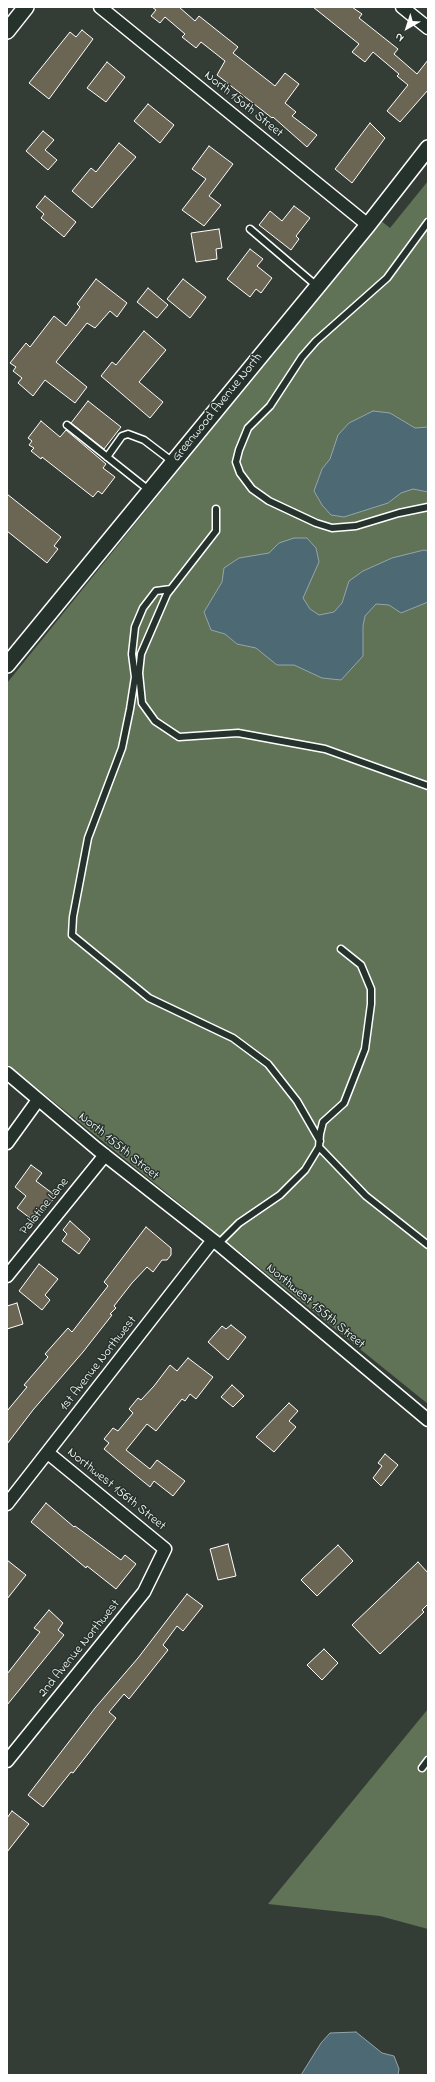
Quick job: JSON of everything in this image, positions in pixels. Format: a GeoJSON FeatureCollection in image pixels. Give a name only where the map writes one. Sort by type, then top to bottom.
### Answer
{"type":"FeatureCollection","features":[{"type":"Feature","properties":{"kind":"street"},"geometry":{"type":"LineString","coordinates":[[7,31],[26,7]]}},
{"type":"Feature","properties":{"kind":"street","name":"North 150th Street"},"geometry":{"type":"LineString","coordinates":[[100,7],[368,225]]}},
{"type":"Feature","properties":{"kind":"street"},"geometry":{"type":"LineString","coordinates":[[402,7],[428,28]]}},
{"type":"Feature","properties":{"kind":"street","name":"Greenwood Avenue North"},"geometry":{"type":"LineString","coordinates":[[10,657],[150,491],[318,287],[428,148]]}},
{"type":"Feature","properties":{"kind":"street","name":"North 155th Street"},"geometry":{"type":"LineString","coordinates":[[7,1073],[105,1156],[215,1242]]}},
{"type":"Feature","properties":{"kind":"street"},"geometry":{"type":"LineString","coordinates":[[7,1143],[38,1100]]}},
{"type":"Feature","properties":{"kind":"street","name":"Palatine Lane"},"geometry":{"type":"LineString","coordinates":[[7,1276],[105,1156]]}},
{"type":"Feature","properties":{"kind":"street","name":"Northwest 155th Street"},"geometry":{"type":"LineString","coordinates":[[215,1242],[428,1420]]}},
{"type":"Feature","properties":{"kind":"street","name":"1st Avenue Northwest"},"geometry":{"type":"LineString","coordinates":[[7,1504],[215,1242]]}},
{"type":"Feature","properties":{"kind":"street","name":"Northwest 156th Street"},"geometry":{"type":"LineString","coordinates":[[48,1453],[165,1549]]}},
{"type":"Feature","properties":{"kind":"street","name":"2nd Avenue Northwest"},"geometry":{"type":"LineString","coordinates":[[7,1761],[144,1592],[165,1549]]}},
{"type":"Feature","properties":{"kind":"lane"},"geometry":{"type":"LineString","coordinates":[[428,222],[387,278],[316,341],[302,357],[270,406],[248,428],[236,462],[240,473],[252,489],[269,501],[316,523],[332,528],[356,526],[399,513],[428,507]]}},
{"type":"Feature","properties":{"kind":"lane"},"geometry":{"type":"LineString","coordinates":[[250,229],[318,287]]}},
{"type":"Feature","properties":{"kind":"lane"},"geometry":{"type":"LineString","coordinates":[[67,425],[150,491]]}},
{"type":"Feature","properties":{"kind":"lane"},"geometry":{"type":"LineString","coordinates":[[107,457],[122,436],[128,434],[144,440],[173,462]]}},
{"type":"Feature","properties":{"kind":"lane"},"geometry":{"type":"LineString","coordinates":[[216,509],[216,531],[171,589],[142,654],[139,673],[142,703],[155,721],[179,737],[238,733],[325,749],[428,786]]}},
{"type":"Feature","properties":{"kind":"lane"},"geometry":{"type":"LineString","coordinates":[[171,589],[156,591],[143,608],[135,627],[132,654],[135,677],[130,709],[122,748],[88,838],[74,910],[72,936],[149,998],[233,1038],[268,1064],[297,1101],[319,1144],[366,1196],[428,1245]]}},
{"type":"Feature","properties":{"kind":"lane"},"geometry":{"type":"LineString","coordinates":[[215,1242],[239,1223],[280,1195],[305,1170],[319,1144],[323,1122],[344,1103],[365,1049],[371,1004],[371,989],[361,965],[341,948]]}},
{"type":"Feature","properties":{"kind":"lane"},"geometry":{"type":"LineString","coordinates":[[422,1768],[428,1760]]}},
{"type":"Feature","properties":{"kind":"green space"},"geometry":{"type":"Polygon","coordinates":[[[428,181],[428,1404],[7,1064],[7,683],[380,220],[390,228],[428,181]]]}},
{"type":"Feature","properties":{"kind":"green space"},"geometry":{"type":"Polygon","coordinates":[[[428,1709],[428,1929],[380,1916],[268,1904],[428,1709]]]}},
{"type":"Feature","properties":{"kind":"water"},"geometry":{"type":"Polygon","coordinates":[[[373,411],[390,413],[415,428],[428,427],[428,492],[413,489],[401,493],[388,503],[344,517],[331,515],[322,505],[314,491],[322,469],[330,459],[338,435],[349,423],[373,411]]]}},
{"type":"Feature","properties":{"kind":"water"},"geometry":{"type":"Polygon","coordinates":[[[294,538],[307,538],[316,548],[319,562],[303,598],[310,609],[319,615],[334,612],[342,603],[349,581],[363,571],[392,558],[424,550],[428,551],[428,602],[401,613],[389,605],[376,604],[365,616],[363,626],[363,656],[341,680],[322,678],[294,665],[277,665],[256,648],[237,644],[225,634],[211,630],[204,612],[222,582],[224,568],[239,558],[269,553],[279,543],[294,538]]]}},
{"type":"Feature","properties":{"kind":"water"},"geometry":{"type":"Polygon","coordinates":[[[356,2032],[382,2053],[394,2056],[399,2069],[398,2075],[301,2075],[321,2043],[330,2033],[356,2032]]]}},
{"type":"Feature","properties":{"kind":"building"},"geometry":{"type":"Polygon","coordinates":[[[152,7],[179,7],[195,21],[199,16],[238,47],[233,53],[275,86],[285,73],[299,84],[285,103],[296,112],[292,116],[317,135],[307,147],[273,117],[272,118],[217,75],[225,61],[201,42],[196,48],[182,37],[185,34],[165,17],[160,23],[151,16],[156,10],[152,7]]]}},
{"type":"Feature","properties":{"kind":"building"},"geometry":{"type":"Polygon","coordinates":[[[313,7],[352,7],[362,14],[359,18],[398,49],[394,54],[417,74],[428,60],[428,90],[400,122],[387,111],[408,85],[397,76],[399,74],[373,52],[365,62],[352,52],[359,44],[313,7]]]}},
{"type":"Feature","properties":{"kind":"building"},"geometry":{"type":"Polygon","coordinates":[[[82,30],[93,39],[49,99],[29,83],[70,32],[76,37],[82,30]]]}},
{"type":"Feature","properties":{"kind":"building"},"geometry":{"type":"Polygon","coordinates":[[[107,62],[125,77],[106,102],[87,88],[107,62]]]}},
{"type":"Feature","properties":{"kind":"building"},"geometry":{"type":"Polygon","coordinates":[[[148,104],[174,125],[160,143],[134,121],[148,104]]]}},
{"type":"Feature","properties":{"kind":"building"},"geometry":{"type":"Polygon","coordinates":[[[370,123],[385,138],[352,183],[335,169],[370,123]]]}},
{"type":"Feature","properties":{"kind":"building"},"geometry":{"type":"Polygon","coordinates":[[[43,131],[54,140],[45,150],[57,160],[48,170],[26,151],[43,131]]]}},
{"type":"Feature","properties":{"kind":"building"},"geometry":{"type":"Polygon","coordinates":[[[119,143],[136,157],[92,208],[72,191],[91,168],[96,172],[119,143]]]}},
{"type":"Feature","properties":{"kind":"building"},"geometry":{"type":"Polygon","coordinates":[[[209,146],[233,164],[209,196],[221,205],[204,226],[182,210],[206,179],[192,169],[209,146]]]}},
{"type":"Feature","properties":{"kind":"building"},"geometry":{"type":"Polygon","coordinates":[[[45,196],[76,222],[64,237],[41,218],[44,214],[36,207],[45,196]]]}},
{"type":"Feature","properties":{"kind":"building"},"geometry":{"type":"Polygon","coordinates":[[[294,206],[310,218],[296,236],[299,239],[291,250],[259,225],[270,211],[282,221],[294,206]]]}},
{"type":"Feature","properties":{"kind":"building"},"geometry":{"type":"Polygon","coordinates":[[[219,229],[222,248],[216,249],[217,259],[196,262],[191,233],[219,229]]]}},
{"type":"Feature","properties":{"kind":"building"},"geometry":{"type":"Polygon","coordinates":[[[250,249],[263,259],[257,266],[272,278],[261,293],[256,289],[250,297],[227,279],[250,249]]]}},
{"type":"Feature","properties":{"kind":"building"},"geometry":{"type":"Polygon","coordinates":[[[96,279],[127,303],[117,317],[110,311],[95,328],[87,323],[56,362],[87,387],[75,403],[45,380],[33,396],[18,383],[22,378],[13,371],[16,367],[10,363],[26,343],[30,347],[54,316],[66,326],[80,307],[77,304],[96,279]]]}},
{"type":"Feature","properties":{"kind":"building"},"geometry":{"type":"Polygon","coordinates":[[[183,279],[206,297],[190,318],[167,299],[183,279]]]}},
{"type":"Feature","properties":{"kind":"building"},"geometry":{"type":"Polygon","coordinates":[[[148,288],[168,305],[157,318],[137,302],[148,288]]]}},
{"type":"Feature","properties":{"kind":"building"},"geometry":{"type":"Polygon","coordinates":[[[144,331],[166,350],[139,382],[163,402],[150,418],[101,376],[112,362],[116,365],[144,331]]]}},
{"type":"Feature","properties":{"kind":"building"},"geometry":{"type":"Polygon","coordinates":[[[88,401],[121,427],[104,449],[71,423],[88,401]]]}},
{"type":"Feature","properties":{"kind":"building"},"geometry":{"type":"Polygon","coordinates":[[[41,421],[60,437],[66,430],[106,464],[103,468],[115,477],[102,494],[98,491],[93,497],[42,457],[41,459],[31,451],[34,448],[29,445],[32,441],[28,438],[41,421]]]}},
{"type":"Feature","properties":{"kind":"building"},"geometry":{"type":"Polygon","coordinates":[[[7,494],[61,537],[54,546],[58,549],[47,563],[7,531],[7,494]]]}},
{"type":"Feature","properties":{"kind":"building"},"geometry":{"type":"Polygon","coordinates":[[[31,1165],[42,1173],[36,1181],[56,1196],[35,1222],[17,1208],[26,1196],[15,1187],[31,1165]]]}},
{"type":"Feature","properties":{"kind":"building"},"geometry":{"type":"Polygon","coordinates":[[[70,1221],[90,1239],[79,1254],[62,1241],[67,1234],[63,1230],[70,1221]]]}},
{"type":"Feature","properties":{"kind":"building"},"geometry":{"type":"Polygon","coordinates":[[[146,1227],[171,1248],[171,1255],[167,1260],[162,1260],[153,1272],[147,1267],[132,1283],[114,1306],[116,1308],[110,1314],[112,1315],[83,1352],[33,1410],[7,1444],[7,1411],[27,1387],[24,1385],[48,1357],[45,1354],[68,1328],[72,1332],[108,1286],[104,1282],[146,1227]]]}},
{"type":"Feature","properties":{"kind":"building"},"geometry":{"type":"Polygon","coordinates":[[[39,1264],[58,1279],[45,1295],[50,1300],[42,1310],[19,1291],[39,1264]]]}},
{"type":"Feature","properties":{"kind":"building"},"geometry":{"type":"Polygon","coordinates":[[[17,1303],[23,1324],[7,1329],[7,1306],[17,1303]]]}},
{"type":"Feature","properties":{"kind":"building"},"geometry":{"type":"Polygon","coordinates":[[[231,1325],[246,1337],[228,1360],[208,1342],[222,1326],[226,1329],[231,1325]]]}},
{"type":"Feature","properties":{"kind":"building"},"geometry":{"type":"Polygon","coordinates":[[[188,1358],[213,1377],[196,1399],[190,1394],[185,1401],[182,1399],[156,1431],[147,1424],[126,1450],[150,1469],[157,1460],[185,1481],[173,1496],[154,1481],[150,1487],[117,1460],[104,1449],[109,1443],[104,1439],[113,1428],[118,1431],[133,1413],[129,1409],[138,1398],[141,1400],[170,1365],[177,1371],[188,1358]]]}},
{"type":"Feature","properties":{"kind":"building"},"geometry":{"type":"Polygon","coordinates":[[[232,1385],[244,1396],[233,1407],[221,1397],[232,1385]]]}},
{"type":"Feature","properties":{"kind":"building"},"geometry":{"type":"Polygon","coordinates":[[[289,1403],[298,1411],[289,1421],[296,1427],[274,1452],[256,1437],[289,1403]]]}},
{"type":"Feature","properties":{"kind":"building"},"geometry":{"type":"Polygon","coordinates":[[[385,1454],[398,1465],[381,1486],[373,1478],[382,1466],[378,1463],[385,1454]]]}},
{"type":"Feature","properties":{"kind":"building"},"geometry":{"type":"Polygon","coordinates":[[[46,1503],[74,1527],[75,1526],[121,1560],[125,1555],[136,1564],[116,1589],[87,1566],[86,1568],[31,1522],[46,1503]]]}},
{"type":"Feature","properties":{"kind":"building"},"geometry":{"type":"Polygon","coordinates":[[[228,1544],[236,1576],[218,1580],[210,1549],[228,1544]]]}},
{"type":"Feature","properties":{"kind":"building"},"geometry":{"type":"Polygon","coordinates":[[[338,1545],[353,1561],[317,1596],[301,1580],[338,1545]]]}},
{"type":"Feature","properties":{"kind":"building"},"geometry":{"type":"Polygon","coordinates":[[[7,1560],[26,1575],[7,1599],[7,1560]]]}},
{"type":"Feature","properties":{"kind":"building"},"geometry":{"type":"Polygon","coordinates":[[[418,1562],[428,1573],[428,1604],[422,1610],[424,1612],[380,1654],[352,1625],[418,1562]]]}},
{"type":"Feature","properties":{"kind":"building"},"geometry":{"type":"Polygon","coordinates":[[[187,1594],[203,1606],[183,1631],[177,1626],[163,1645],[168,1650],[129,1699],[124,1694],[109,1712],[116,1718],[73,1773],[71,1772],[43,1807],[28,1795],[95,1708],[138,1658],[187,1594]]]}},
{"type":"Feature","properties":{"kind":"building"},"geometry":{"type":"Polygon","coordinates":[[[49,1610],[63,1623],[58,1630],[64,1635],[7,1705],[7,1674],[40,1632],[34,1628],[49,1610]]]}},
{"type":"Feature","properties":{"kind":"building"},"geometry":{"type":"Polygon","coordinates":[[[324,1649],[338,1663],[322,1680],[307,1665],[324,1649]]]}},
{"type":"Feature","properties":{"kind":"building"},"geometry":{"type":"Polygon","coordinates":[[[12,1811],[29,1824],[7,1852],[7,1818],[12,1811]]]}}]}
